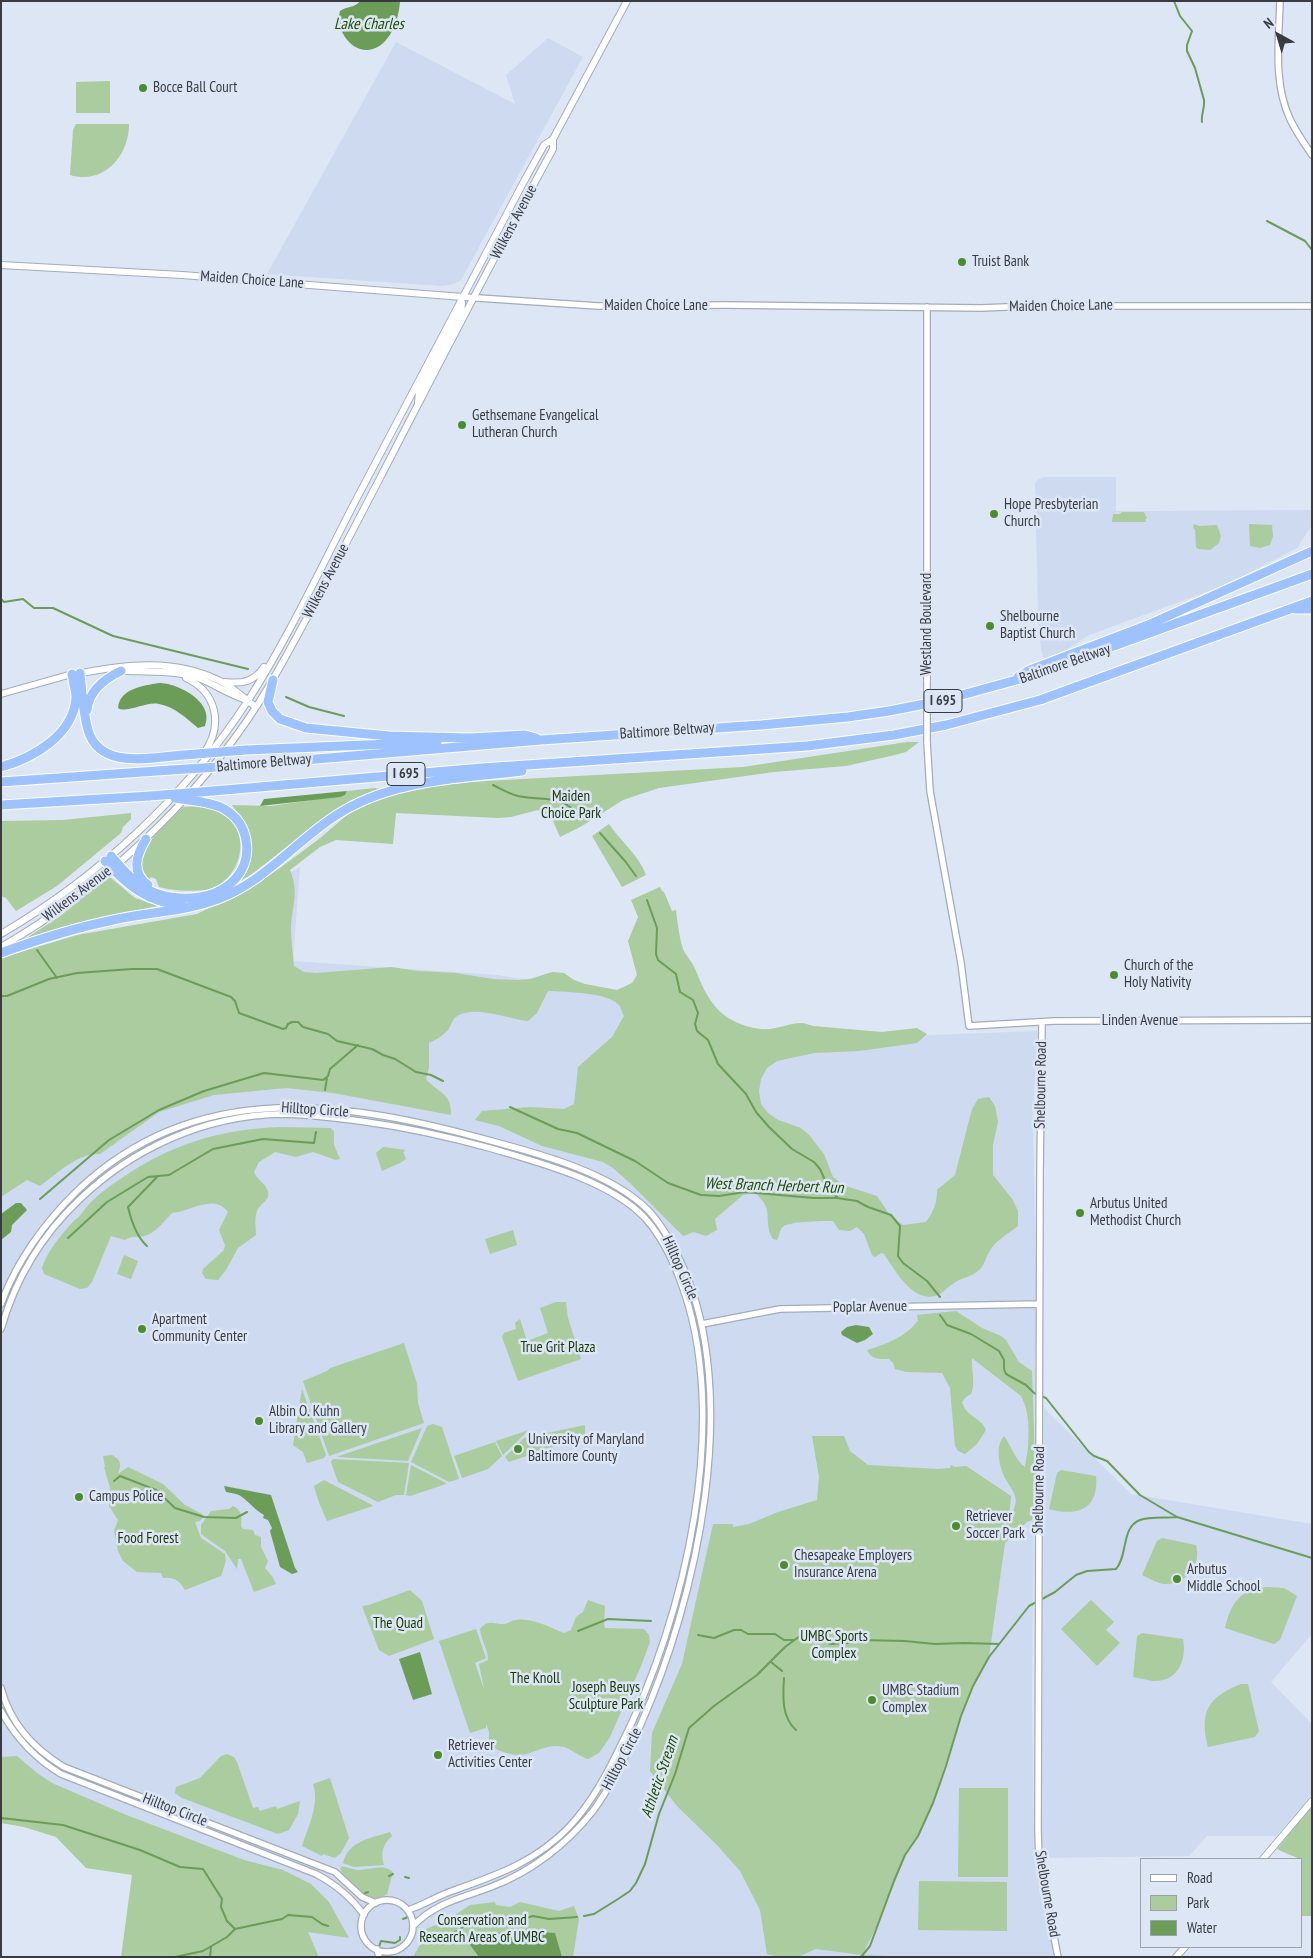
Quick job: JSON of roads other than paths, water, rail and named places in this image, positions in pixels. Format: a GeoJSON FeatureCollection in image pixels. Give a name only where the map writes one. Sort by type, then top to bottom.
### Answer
{"type":"FeatureCollection","features":[{"type":"Feature","properties":{"kind":"highway"},"geometry":{"type":"LineString","coordinates":[[1010,683],[1030,670],[1148,625],[1312,551]]}},
{"type":"Feature","properties":{"kind":"highway","name":"Baltimore Beltway"},"geometry":{"type":"LineString","coordinates":[[1,782],[234,766],[848,717],[940,701],[1010,683],[1057,668],[1312,574]]}},
{"type":"Feature","properties":{"kind":"highway","name":"Baltimore Beltway"},"geometry":{"type":"LineString","coordinates":[[1,805],[150,796],[472,769],[851,741],[946,725],[1040,700],[1312,601]]}},
{"type":"Feature","properties":{"kind":"highway"},"geometry":{"type":"LineString","coordinates":[[1290,609],[1312,609]]}},
{"type":"Feature","properties":{"kind":"highway"},"geometry":{"type":"LineString","coordinates":[[86,720],[87,706],[97,688],[110,676],[121,671]]}},
{"type":"Feature","properties":{"kind":"highway"},"geometry":{"type":"LineString","coordinates":[[76,674],[86,720],[93,741],[101,750],[121,758],[246,750],[430,743],[470,738],[525,735],[541,740]]}},
{"type":"Feature","properties":{"kind":"highway"},"geometry":{"type":"LineString","coordinates":[[1,768],[34,754],[58,736],[66,724],[76,698],[76,674]]}},
{"type":"Feature","properties":{"kind":"highway"},"geometry":{"type":"LineString","coordinates":[[273,680],[268,702],[272,711],[280,719],[306,728],[390,736],[470,738]]}},
{"type":"Feature","properties":{"kind":"highway"},"geometry":{"type":"LineString","coordinates":[[1,953],[92,925],[230,894],[251,882],[336,815],[389,792],[436,780],[599,761]]}},
{"type":"Feature","properties":{"kind":"highway"},"geometry":{"type":"LineString","coordinates":[[108,858],[134,890],[157,901],[182,905],[205,899],[236,878],[245,861],[247,843],[241,826],[230,813],[223,808],[202,802],[150,796]]}},
{"type":"Feature","properties":{"kind":"highway"},"geometry":{"type":"LineString","coordinates":[[146,839],[138,855],[136,866],[139,875],[145,882],[170,893],[205,899]]}},
{"type":"Feature","properties":{"kind":"main road","name":"Wilkens Avenue"},"geometry":{"type":"LineString","coordinates":[[1,946],[75,899],[146,839],[226,749],[256,707],[273,680],[418,406],[552,150],[553,139],[627,1]]}},
{"type":"Feature","properties":{"kind":"main road","name":"Wilkens Avenue"},"geometry":{"type":"LineString","coordinates":[[1,934],[44,907],[108,858],[162,807],[186,781],[248,701],[278,648],[544,145],[553,139]]}},
{"type":"Feature","properties":{"kind":"main road","name":"Maiden Choice Lane"},"geometry":{"type":"LineString","coordinates":[[1,265],[182,275],[463,297]]}},
{"type":"Feature","properties":{"kind":"main road"},"geometry":{"type":"LineString","coordinates":[[418,406],[418,394],[461,312],[463,297]]}},
{"type":"Feature","properties":{"kind":"main road"},"geometry":{"type":"LineString","coordinates":[[221,682],[248,682],[261,672],[278,648]]}},
{"type":"Feature","properties":{"kind":"main road"},"geometry":{"type":"LineString","coordinates":[[76,674],[118,666],[157,665],[180,668],[221,682],[240,693],[256,707]]}},
{"type":"Feature","properties":{"kind":"main road"},"geometry":{"type":"LineString","coordinates":[[76,674],[121,671],[176,674],[197,678],[248,701]]}},
{"type":"Feature","properties":{"kind":"main road"},"geometry":{"type":"LineString","coordinates":[[176,674],[194,682],[204,690],[212,704],[216,722],[210,744],[186,781]]}},
{"type":"Feature","properties":{"kind":"main road"},"geometry":{"type":"LineString","coordinates":[[1263,1858],[1312,1801]]}},
{"type":"Feature","properties":{"kind":"street"},"geometry":{"type":"LineString","coordinates":[[1280,1],[1279,64],[1281,90],[1290,119],[1312,155]]}},
{"type":"Feature","properties":{"kind":"street","name":"Maiden Choice Lane"},"geometry":{"type":"LineString","coordinates":[[463,297],[598,306],[1312,306]]}},
{"type":"Feature","properties":{"kind":"street","name":"Westland Boulevard"},"geometry":{"type":"LineString","coordinates":[[927,307],[926,742],[930,791],[961,963],[969,1026]]}},
{"type":"Feature","properties":{"kind":"street"},"geometry":{"type":"LineString","coordinates":[[1,694],[76,674]]}},
{"type":"Feature","properties":{"kind":"street","name":"Linden Avenue"},"geometry":{"type":"LineString","coordinates":[[969,1026],[1042,1022],[1312,1020]]}},
{"type":"Feature","properties":{"kind":"street","name":"Shelbourne Road"},"geometry":{"type":"LineString","coordinates":[[1042,1022],[1038,1844],[1039,1861],[1058,1957]]}},
{"type":"Feature","properties":{"kind":"street","name":"Hilltop Circle"},"geometry":{"type":"LineString","coordinates":[[1,1304],[23,1260],[50,1220],[83,1185],[122,1155],[170,1130],[198,1120],[254,1108],[303,1107],[373,1115],[477,1137],[560,1163],[613,1184],[639,1202],[663,1230],[685,1272],[702,1324],[707,1359],[709,1428],[708,1465],[700,1532],[686,1598],[657,1688],[615,1776],[595,1808],[564,1842],[520,1874],[493,1887],[440,1906],[424,1915],[413,1926]]}},
{"type":"Feature","properties":{"kind":"street","name":"Hilltop Circle"},"geometry":{"type":"LineString","coordinates":[[1,1329],[16,1290],[42,1243],[71,1207],[100,1181],[127,1161],[174,1137],[225,1121],[256,1116],[283,1114],[312,1115],[372,1123],[441,1136],[504,1152],[610,1191],[634,1208],[658,1234],[668,1251],[688,1301],[698,1346],[702,1397],[700,1465],[692,1529],[680,1588],[657,1666],[633,1722],[605,1777],[589,1803],[560,1837],[514,1868],[443,1894],[408,1910]]}},
{"type":"Feature","properties":{"kind":"street","name":"Poplar Avenue"},"geometry":{"type":"LineString","coordinates":[[702,1324],[780,1309],[1040,1304]]}},
{"type":"Feature","properties":{"kind":"street","name":"Hilltop Circle"},"geometry":{"type":"LineString","coordinates":[[2,1690],[10,1712],[27,1738],[51,1759],[64,1767],[335,1872],[362,1897],[376,1902]]}},
{"type":"Feature","properties":{"kind":"street","name":"Hilltop Circle"},"geometry":{"type":"LineString","coordinates":[[1,1711],[24,1744],[42,1761],[61,1774],[316,1874],[340,1889],[364,1915]]}},
{"type":"Feature","properties":{"kind":"street"},"geometry":{"type":"LineString","coordinates":[[391,1957],[396,1950],[408,1941],[413,1926],[408,1910],[401,1904],[392,1900],[376,1902],[364,1915],[362,1923],[363,1934],[370,1946],[377,1950],[389,1952],[396,1950]]}},
{"type":"Feature","properties":{"kind":"street"},"geometry":{"type":"LineString","coordinates":[[377,1950],[379,1957]]}},
{"type":"Feature","properties":{"kind":"water","name":"Lake Charles"},"geometry":{"type":"Polygon","coordinates":[[[360,1],[400,1],[398,16],[388,38],[376,48],[368,50],[355,47],[349,42],[340,24],[340,11],[356,5],[360,1]]]}},
{"type":"Feature","properties":{"kind":"water"},"geometry":{"type":"Polygon","coordinates":[[[159,683],[176,686],[185,690],[200,702],[205,709],[207,717],[205,726],[198,728],[175,710],[165,705],[148,704],[126,709],[118,708],[123,696],[128,692],[159,683]]]}},
{"type":"Feature","properties":{"kind":"water"},"geometry":{"type":"Polygon","coordinates":[[[347,791],[345,795],[340,797],[260,806],[264,799],[347,791]]]}},
{"type":"Feature","properties":{"kind":"water"},"geometry":{"type":"Polygon","coordinates":[[[16,1203],[21,1203],[27,1210],[12,1225],[11,1232],[1,1240],[1,1214],[16,1203]]]}},
{"type":"Feature","properties":{"kind":"water"},"geometry":{"type":"Polygon","coordinates":[[[856,1325],[869,1327],[873,1334],[857,1343],[842,1335],[841,1332],[847,1327],[856,1325]]]}},
{"type":"Feature","properties":{"kind":"water"},"geometry":{"type":"Polygon","coordinates":[[[224,1486],[271,1495],[295,1568],[298,1572],[292,1574],[280,1567],[270,1531],[272,1528],[268,1520],[263,1518],[264,1515],[240,1496],[226,1492],[224,1486]]]}},
{"type":"Feature","properties":{"kind":"water"},"geometry":{"type":"Polygon","coordinates":[[[420,1652],[432,1694],[413,1700],[399,1659],[420,1652]]]}},
{"type":"Feature","properties":{"kind":"water"},"geometry":{"type":"Polygon","coordinates":[[[519,1931],[555,1933],[562,1957],[479,1957],[467,1941],[470,1936],[476,1934],[519,1931]]]}},
{"type":"Feature","properties":{"kind":"waterway"},"geometry":{"type":"LineString","coordinates":[[1174,1],[1180,16],[1192,31],[1187,51],[1195,68],[1204,100],[1202,122]]}},
{"type":"Feature","properties":{"kind":"waterway"},"geometry":{"type":"LineString","coordinates":[[1267,221],[1305,241],[1312,250]]}},
{"type":"Feature","properties":{"kind":"waterway"},"geometry":{"type":"LineString","coordinates":[[1,599],[4,602],[23,599],[34,608],[53,608],[113,636],[248,669]]}},
{"type":"Feature","properties":{"kind":"waterway"},"geometry":{"type":"LineString","coordinates":[[286,697],[309,707],[344,716]]}},
{"type":"Feature","properties":{"kind":"waterway"},"geometry":{"type":"LineString","coordinates":[[493,785],[518,796],[560,801],[567,805],[581,819]]}},
{"type":"Feature","properties":{"kind":"waterway"},"geometry":{"type":"LineString","coordinates":[[600,833],[636,876]]}},
{"type":"Feature","properties":{"kind":"waterway"},"geometry":{"type":"LineString","coordinates":[[647,900],[657,928],[656,954],[658,960],[676,974],[680,992],[693,1000],[698,1013],[695,1024],[697,1031],[708,1040],[718,1064],[746,1094],[756,1112],[769,1127],[792,1149],[814,1162],[820,1169],[829,1189],[837,1197]]}},
{"type":"Feature","properties":{"kind":"waterway"},"geometry":{"type":"LineString","coordinates":[[37,950],[57,978]]}},
{"type":"Feature","properties":{"kind":"waterway","name":"West Branch Herbert Run"},"geometry":{"type":"LineString","coordinates":[[1,996],[7,996],[49,979],[77,973],[157,969],[231,997],[235,1001],[239,1013],[283,1029],[292,1022],[298,1022],[303,1027],[328,1034],[337,1041],[372,1049],[395,1059],[416,1072],[431,1075],[443,1081]]}},
{"type":"Feature","properties":{"kind":"waterway"},"geometry":{"type":"LineString","coordinates":[[40,1199],[109,1140],[159,1110],[204,1091],[264,1073],[323,1080],[328,1076],[330,1069],[358,1045]]}},
{"type":"Feature","properties":{"kind":"waterway"},"geometry":{"type":"LineString","coordinates":[[325,1090],[327,1078]]}},
{"type":"Feature","properties":{"kind":"waterway","name":"West Branch Herbert Run"},"geometry":{"type":"LineString","coordinates":[[510,1107],[558,1129],[577,1133],[635,1161],[668,1183],[701,1195],[719,1196],[745,1192],[837,1198],[857,1201],[891,1215],[900,1226],[898,1256],[903,1263],[927,1281],[940,1297]]}},
{"type":"Feature","properties":{"kind":"waterway"},"geometry":{"type":"LineString","coordinates":[[68,1238],[107,1202],[148,1177],[169,1175],[213,1149],[263,1139],[314,1143],[316,1132]]}},
{"type":"Feature","properties":{"kind":"waterway"},"geometry":{"type":"LineString","coordinates":[[147,1246],[135,1228],[128,1207],[158,1176]]}},
{"type":"Feature","properties":{"kind":"waterway","name":"West Branch Herbert Run"},"geometry":{"type":"LineString","coordinates":[[940,1315],[947,1325],[971,1334],[999,1351],[1004,1360],[1006,1374],[1026,1385],[1034,1393],[1046,1398],[1089,1452],[1107,1461],[1140,1495],[1177,1517],[1312,1558]]}},
{"type":"Feature","properties":{"kind":"waterway"},"geometry":{"type":"LineString","coordinates":[[114,1481],[120,1476],[156,1490],[175,1508],[204,1517],[236,1518],[247,1512]]}},
{"type":"Feature","properties":{"kind":"waterway"},"geometry":{"type":"LineString","coordinates":[[861,1957],[870,1946],[905,1855],[918,1836],[933,1803],[961,1716],[973,1686],[989,1657],[1029,1606],[1055,1592],[1076,1575],[1087,1571],[1116,1569],[1122,1557],[1127,1535],[1134,1524],[1143,1519],[1177,1517]]}},
{"type":"Feature","properties":{"kind":"waterway"},"geometry":{"type":"LineString","coordinates":[[578,1631],[608,1619],[651,1621]]}},
{"type":"Feature","properties":{"kind":"waterway"},"geometry":{"type":"LineString","coordinates":[[698,1635],[714,1638],[734,1630],[741,1630],[748,1634],[775,1634],[784,1640],[793,1640]]}},
{"type":"Feature","properties":{"kind":"waterway"},"geometry":{"type":"LineString","coordinates":[[808,1634],[821,1637],[830,1644],[859,1640],[935,1644],[999,1644]]}},
{"type":"Feature","properties":{"kind":"waterway","name":"Athletic Stream"},"geometry":{"type":"LineString","coordinates":[[584,1916],[594,1914],[618,1899],[630,1891],[636,1883],[645,1864],[659,1814],[675,1774],[689,1728],[714,1706],[757,1675],[785,1647],[800,1636]]}},
{"type":"Feature","properties":{"kind":"waterway"},"geometry":{"type":"LineString","coordinates":[[771,1662],[782,1671]]}},
{"type":"Feature","properties":{"kind":"waterway"},"geometry":{"type":"LineString","coordinates":[[784,1678],[783,1698],[785,1712],[791,1725],[796,1730]]}},
{"type":"Feature","properties":{"kind":"waterway"},"geometry":{"type":"LineString","coordinates":[[1,1818],[63,1825],[140,1850],[180,1867],[203,1869],[222,1899],[221,1907],[227,1921],[235,1929]]}},
{"type":"Feature","properties":{"kind":"waterway"},"geometry":{"type":"LineString","coordinates":[[389,1876],[393,1874]]}},
{"type":"Feature","properties":{"kind":"waterway"},"geometry":{"type":"LineString","coordinates":[[405,1877],[409,1878]]}},
{"type":"Feature","properties":{"kind":"waterway"},"geometry":{"type":"LineString","coordinates":[[363,1894],[368,1892]]}},
{"type":"Feature","properties":{"kind":"waterway"},"geometry":{"type":"LineString","coordinates":[[175,1957],[203,1951],[227,1937],[235,1929],[282,1919],[288,1915],[312,1917],[328,1926]]}},
{"type":"Feature","properties":{"kind":"waterway"},"geometry":{"type":"LineString","coordinates":[[448,1934],[458,1931],[468,1923],[481,1918],[519,1920],[533,1916],[549,1919],[577,1917]]}},
{"type":"Feature","properties":{"kind":"waterway"},"geometry":{"type":"LineString","coordinates":[[403,1919],[408,1917]]}},
{"type":"Feature","properties":{"kind":"waterway"},"geometry":{"type":"LineString","coordinates":[[379,1947],[381,1941],[395,1943],[400,1940],[400,1937]]}},
{"type":"Feature","properties":{"kind":"waterway"},"geometry":{"type":"LineString","coordinates":[[210,1957],[211,1947]]}},
{"type":"Feature","properties":{"kind":"place","name":"Bocce Ball Court"},"geometry":{"type":"Point","coordinates":[143,88]}},
{"type":"Feature","properties":{"kind":"place","name":"Truist Bank"},"geometry":{"type":"Point","coordinates":[962,262]}},
{"type":"Feature","properties":{"kind":"place","name":"Gethsemane Evangelical Lutheran Church"},"geometry":{"type":"Point","coordinates":[462,425]}},
{"type":"Feature","properties":{"kind":"place","name":"Hope Presbyterian Church"},"geometry":{"type":"Point","coordinates":[994,514]}},
{"type":"Feature","properties":{"kind":"place","name":"Shelbourne Baptist Church"},"geometry":{"type":"Point","coordinates":[990,626]}},
{"type":"Feature","properties":{"kind":"place","name":"Church of the Holy Nativity"},"geometry":{"type":"Point","coordinates":[1114,975]}},
{"type":"Feature","properties":{"kind":"place","name":"Arbutus United Methodist Church"},"geometry":{"type":"Point","coordinates":[1080,1213]}},
{"type":"Feature","properties":{"kind":"place","name":"Apartment Community Center"},"geometry":{"type":"Point","coordinates":[142,1329]}},
{"type":"Feature","properties":{"kind":"place","name":"Albin O. Kuhn Library and Gallery"},"geometry":{"type":"Point","coordinates":[259,1421]}},
{"type":"Feature","properties":{"kind":"place","name":"University of Maryland Baltimore County"},"geometry":{"type":"Point","coordinates":[518,1449]}},
{"type":"Feature","properties":{"kind":"place","name":"Campus Police"},"geometry":{"type":"Point","coordinates":[79,1497]}},
{"type":"Feature","properties":{"kind":"place","name":"Retriever Soccer Park"},"geometry":{"type":"Point","coordinates":[956,1526]}},
{"type":"Feature","properties":{"kind":"place","name":"Chesapeake Employers Insurance Arena"},"geometry":{"type":"Point","coordinates":[784,1565]}},
{"type":"Feature","properties":{"kind":"place","name":"Arbutus Middle School"},"geometry":{"type":"Point","coordinates":[1177,1579]}},
{"type":"Feature","properties":{"kind":"place","name":"UMBC Stadium Complex"},"geometry":{"type":"Point","coordinates":[872,1700]}},
{"type":"Feature","properties":{"kind":"place","name":"Retriever Activities Center"},"geometry":{"type":"Point","coordinates":[438,1755]}},
{"type":"Feature","properties":{"kind":"park label","name":"Maiden Choice Park"},"geometry":{"type":"Point","coordinates":[571,806]}},
{"type":"Feature","properties":{"kind":"park label","name":"True Grit Plaza"},"geometry":{"type":"Point","coordinates":[558,1348]}},
{"type":"Feature","properties":{"kind":"park label","name":"Food Forest"},"geometry":{"type":"Point","coordinates":[148,1539]}},
{"type":"Feature","properties":{"kind":"park label","name":"The Quad"},"geometry":{"type":"Point","coordinates":[398,1624]}},
{"type":"Feature","properties":{"kind":"park label","name":"UMBC Sports Complex"},"geometry":{"type":"Point","coordinates":[834,1646]}},
{"type":"Feature","properties":{"kind":"park label","name":"The Knoll"},"geometry":{"type":"Point","coordinates":[535,1679]}},
{"type":"Feature","properties":{"kind":"park label","name":"Joseph Beuys Sculpture Park"},"geometry":{"type":"Point","coordinates":[606,1696]}},
{"type":"Feature","properties":{"kind":"park label","name":"Conservation and Research Areas of UMBC"},"geometry":{"type":"Point","coordinates":[482,1930]}}]}
